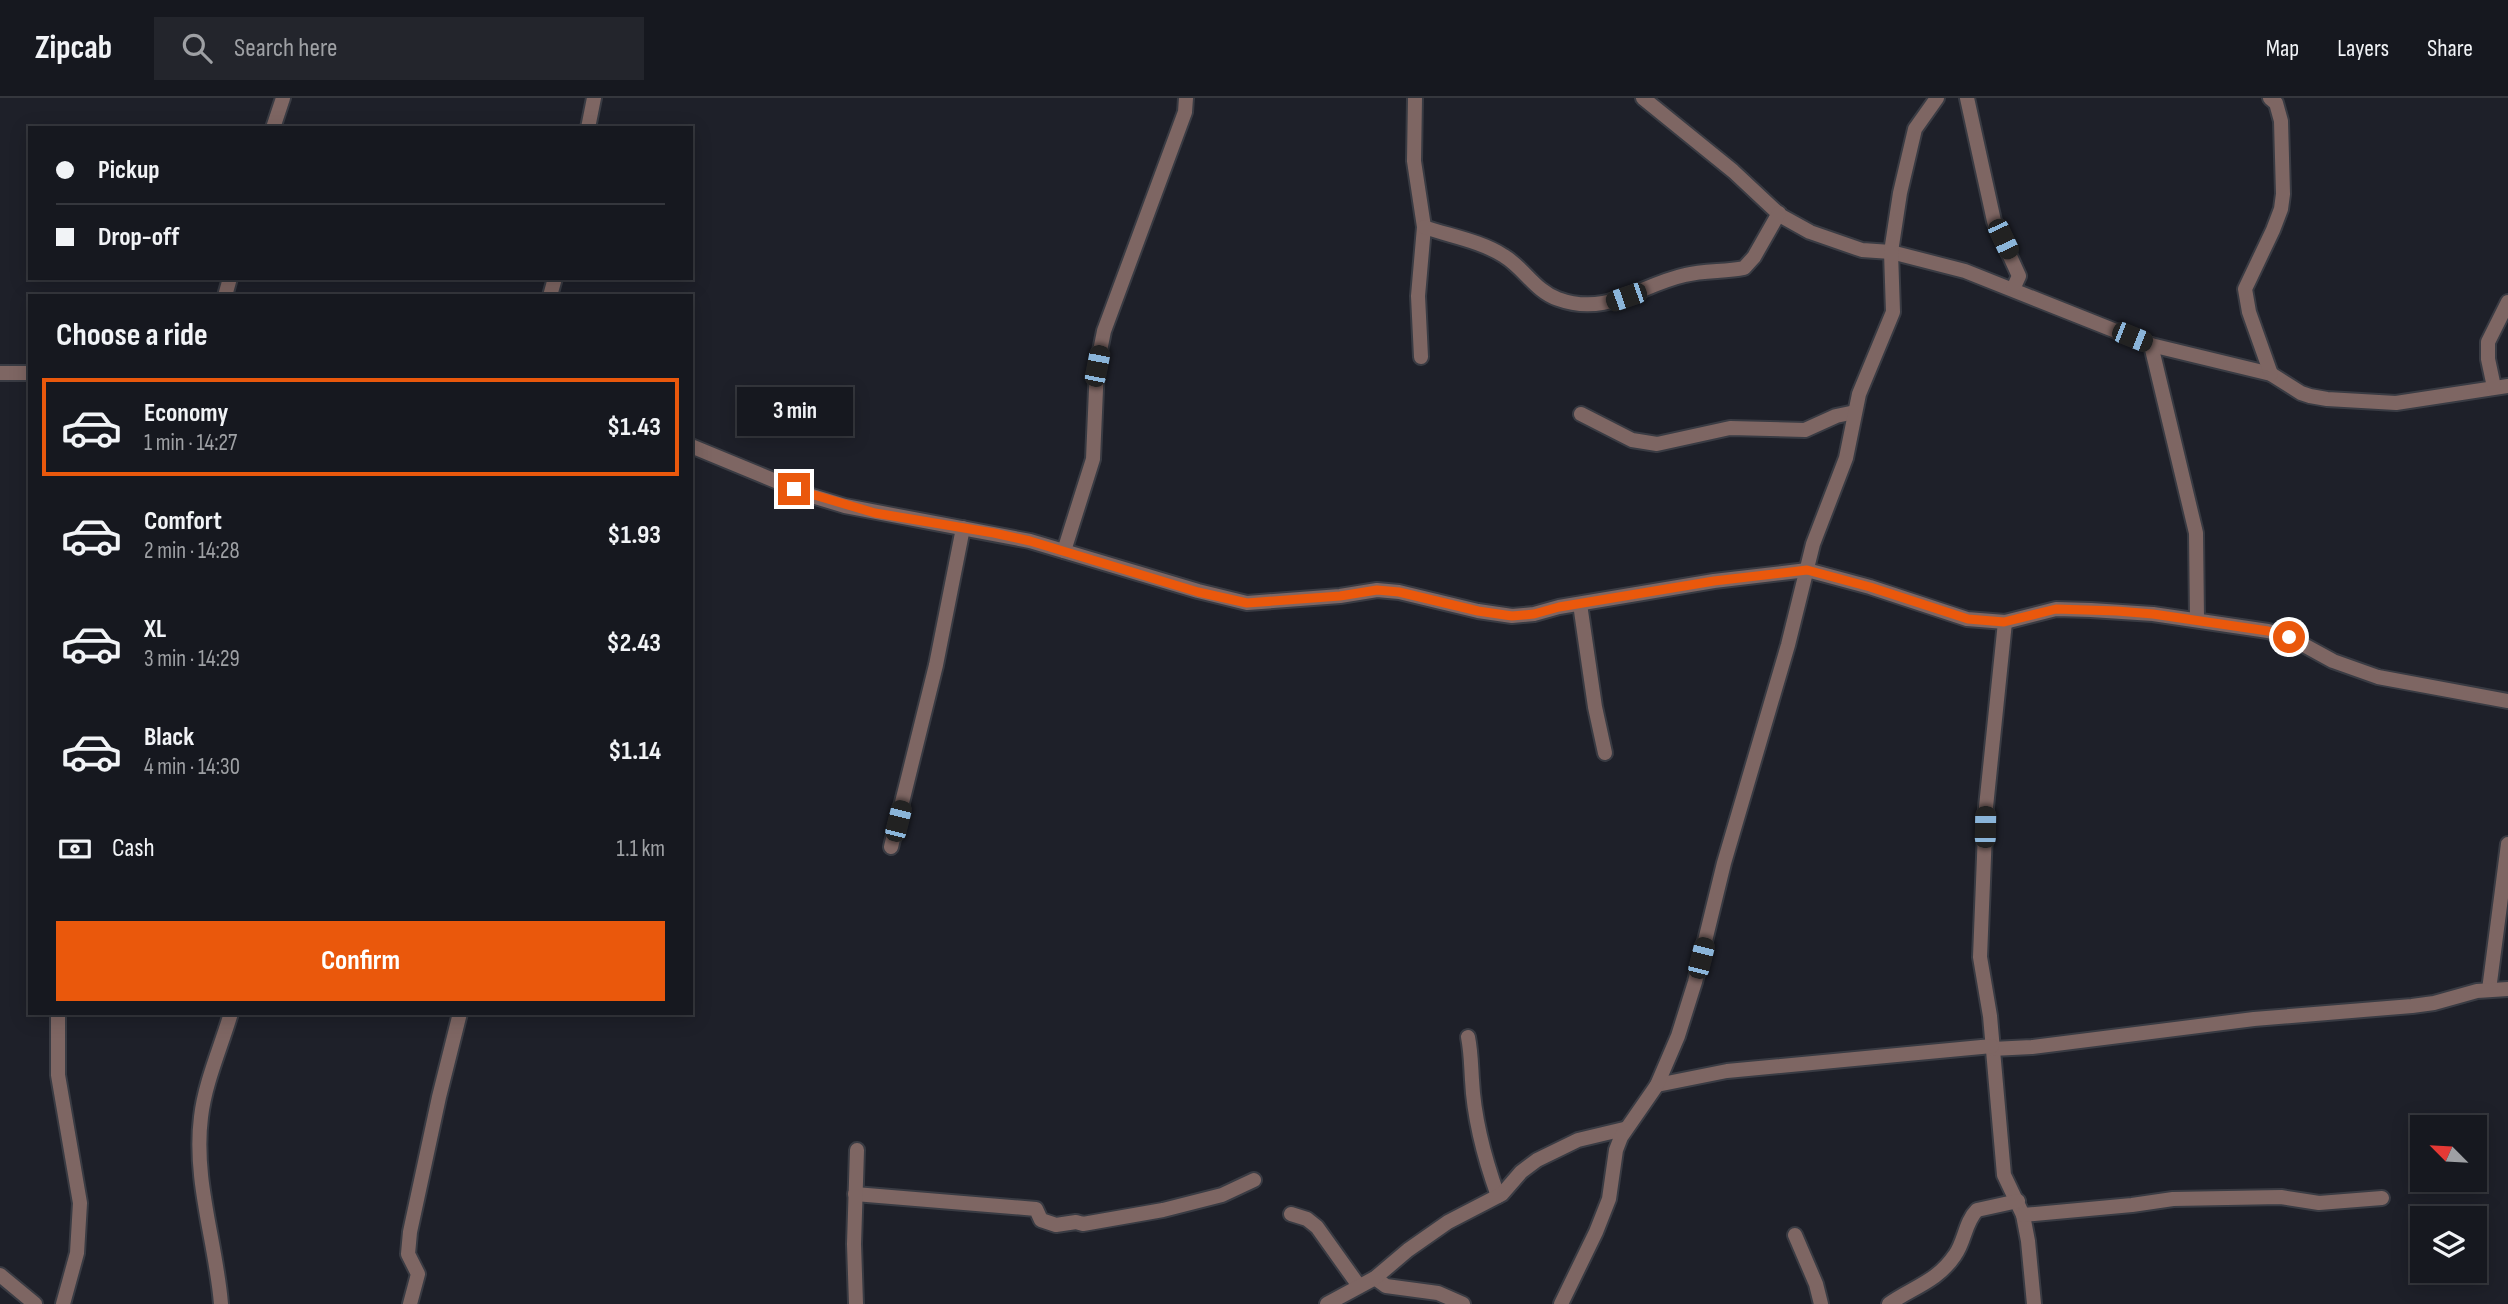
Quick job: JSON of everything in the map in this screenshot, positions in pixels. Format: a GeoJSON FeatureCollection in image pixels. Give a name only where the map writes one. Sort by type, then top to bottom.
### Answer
{"type":"FeatureCollection","features":[{"type":"Feature","properties":{"kind":"street"},"geometry":{"type":"LineString","coordinates":[[274,126],[283,98]]}},
{"type":"Feature","properties":{"kind":"street"},"geometry":{"type":"LineString","coordinates":[[588,126],[594,98]]}},
{"type":"Feature","properties":{"kind":"street"},"geometry":{"type":"LineString","coordinates":[[1064,551],[1093,459],[1097,366],[1104,331],[1185,111],[1186,98]]}},
{"type":"Feature","properties":{"kind":"street"},"geometry":{"type":"LineString","coordinates":[[1415,98],[1414,161],[1424,227],[1418,296],[1421,356]]}},
{"type":"Feature","properties":{"kind":"street"},"geometry":{"type":"LineString","coordinates":[[1643,98],[1733,170],[1779,213],[1810,232],[1862,250],[1891,252],[1965,271],[2151,345],[2271,374],[2301,393],[2327,399],[2396,403],[2501,386],[2488,359],[2488,342],[2508,302]]}},
{"type":"Feature","properties":{"kind":"street"},"geometry":{"type":"LineString","coordinates":[[1561,1304],[1609,1199],[1616,1150],[1624,1129],[1657,1085],[1678,1036],[1695,982],[1724,863],[1788,645],[1813,544],[1846,458],[1859,394],[1893,312],[1891,252],[1900,193],[1915,130],[1937,98]]}},
{"type":"Feature","properties":{"kind":"street"},"geometry":{"type":"LineString","coordinates":[[1967,98],[1994,221],[2019,276],[2013,289]]}},
{"type":"Feature","properties":{"kind":"street"},"geometry":{"type":"LineString","coordinates":[[2270,98],[2276,103],[2281,121],[2283,194],[2273,229],[2247,279],[2245,289],[2249,312],[2271,374]]}},
{"type":"Feature","properties":{"kind":"street"},"geometry":{"type":"LineString","coordinates":[[1424,227],[1501,254],[1543,292],[1558,299],[1597,306],[1626,297],[1658,282],[1710,270],[1744,268],[1754,257],[1779,213]]}},
{"type":"Feature","properties":{"kind":"street"},"geometry":{"type":"LineString","coordinates":[[2151,345],[2196,533],[2197,620]]}},
{"type":"Feature","properties":{"kind":"street"},"geometry":{"type":"LineString","coordinates":[[0,373],[28,373]]}},
{"type":"Feature","properties":{"kind":"street"},"geometry":{"type":"LineString","coordinates":[[1581,414],[1632,440],[1657,444],[1730,428],[1805,430],[1836,416],[1854,412]]}},
{"type":"Feature","properties":{"kind":"street"},"geometry":{"type":"LineString","coordinates":[[693,447],[812,496],[875,513],[963,527],[1064,551],[1198,592],[1247,603],[1340,596],[1377,590],[1399,592],[1478,611],[1512,616],[1714,581],[1807,570],[1968,619],[2004,622],[2056,609],[2129,612],[2268,631],[2289,637],[2333,661],[2378,677],[2508,702]]}},
{"type":"Feature","properties":{"kind":"street"},"geometry":{"type":"LineString","coordinates":[[891,847],[936,665],[963,527]]}},
{"type":"Feature","properties":{"kind":"street"},"geometry":{"type":"LineString","coordinates":[[1580,604],[1595,707],[1605,753]]}},
{"type":"Feature","properties":{"kind":"street"},"geometry":{"type":"LineString","coordinates":[[2004,622],[1986,807],[1980,957],[1990,1016],[2004,1175],[2020,1208],[2028,1241],[2034,1304]]}},
{"type":"Feature","properties":{"kind":"street"},"geometry":{"type":"LineString","coordinates":[[2489,989],[2508,844]]}},
{"type":"Feature","properties":{"kind":"street"},"geometry":{"type":"LineString","coordinates":[[1657,1085],[1727,1070],[1992,1047],[2045,1045],[2254,1019],[2412,1006],[2434,1003],[2477,990],[2508,989]]}},
{"type":"Feature","properties":{"kind":"street"},"geometry":{"type":"LineString","coordinates":[[58,1015],[58,1074],[80,1203],[77,1253],[63,1304]]}},
{"type":"Feature","properties":{"kind":"street"},"geometry":{"type":"LineString","coordinates":[[221,1304],[202,1186],[200,1126],[204,1099],[230,1015]]}},
{"type":"Feature","properties":{"kind":"street"},"geometry":{"type":"LineString","coordinates":[[410,1304],[418,1274],[408,1254],[410,1232],[460,1015]]}},
{"type":"Feature","properties":{"kind":"street"},"geometry":{"type":"LineString","coordinates":[[1468,1037],[1484,1157],[1498,1196]]}},
{"type":"Feature","properties":{"kind":"street"},"geometry":{"type":"LineString","coordinates":[[1327,1304],[1375,1278],[1408,1250],[1448,1222],[1498,1196],[1529,1166],[1555,1149],[1578,1140],[1624,1129]]}},
{"type":"Feature","properties":{"kind":"street"},"geometry":{"type":"LineString","coordinates":[[856,1304],[857,1150]]}},
{"type":"Feature","properties":{"kind":"street"},"geometry":{"type":"LineString","coordinates":[[855,1194],[1036,1209],[1041,1220],[1056,1224],[1083,1224],[1163,1210],[1222,1195],[1254,1180]]}},
{"type":"Feature","properties":{"kind":"street"},"geometry":{"type":"LineString","coordinates":[[1889,1304],[1921,1288],[1954,1258],[1972,1215],[1977,1210],[2133,1205],[2173,1199],[2281,1198],[2319,1203],[2382,1198]]}},
{"type":"Feature","properties":{"kind":"street"},"geometry":{"type":"LineString","coordinates":[[1291,1214],[1307,1219],[1317,1227],[1359,1286]]}},
{"type":"Feature","properties":{"kind":"street"},"geometry":{"type":"LineString","coordinates":[[1795,1236],[1816,1284],[1821,1304]]}},
{"type":"Feature","properties":{"kind":"street"},"geometry":{"type":"LineString","coordinates":[[0,1275],[35,1304]]}},
{"type":"Feature","properties":{"kind":"street"},"geometry":{"type":"LineString","coordinates":[[1375,1278],[1386,1286],[1438,1293],[1463,1304]]}},
{"type":"Feature","properties":{"kind":"route"},"geometry":{"type":"LineString","coordinates":[[794,489],[875,513],[1030,541],[1198,592],[1247,603],[1340,596],[1377,590],[1399,592],[1478,611],[1512,616],[1714,581],[1807,570],[1910,599],[1968,619],[2004,622],[2056,609],[2117,611],[2268,631],[2289,637]]}}]}
